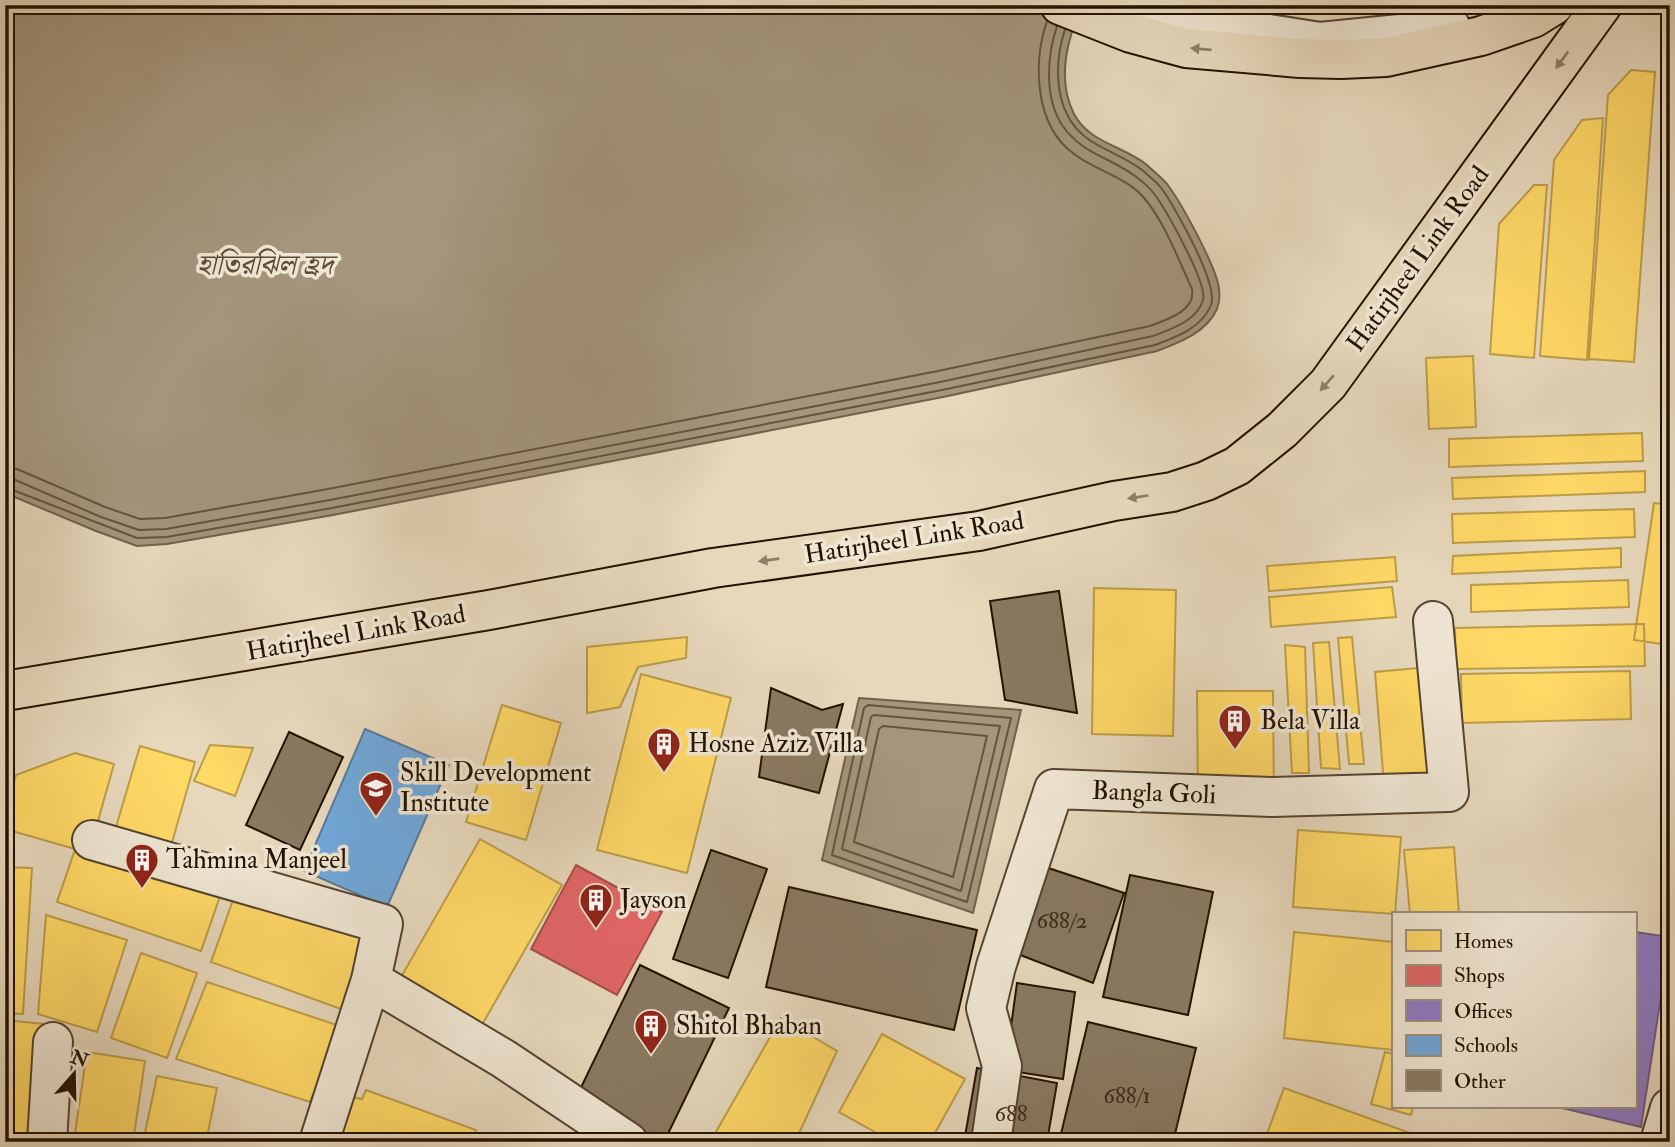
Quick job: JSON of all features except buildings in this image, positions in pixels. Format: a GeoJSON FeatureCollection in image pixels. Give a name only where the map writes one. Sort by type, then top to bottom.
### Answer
{"type":"FeatureCollection","features":[{"type":"Feature","properties":{"kind":"main road"},"geometry":{"type":"LineString","coordinates":[[1060,5],[1135,19],[1186,48],[1300,58],[1386,57],[1481,36],[1534,18],[1554,5]]}},
{"type":"Feature","properties":{"kind":"main road","name":"Hatirjheel Link Road"},"geometry":{"type":"LineString","coordinates":[[5,691],[489,610],[713,568],[979,531],[1114,501],[1172,492],[1206,481],[1251,456],[1282,430],[1328,384],[1602,5]]}},
{"type":"Feature","properties":{"kind":"street"},"geometry":{"type":"LineString","coordinates":[[1135,19],[1174,19],[1320,42],[1430,31],[1534,5]]}},
{"type":"Feature","properties":{"kind":"street","name":"Bangla Goli"},"geometry":{"type":"LineString","coordinates":[[991,1142],[1002,1066],[986,1008],[996,967],[1054,789],[1272,797],[1449,792],[1433,621]]}},
{"type":"Feature","properties":{"kind":"street"},"geometry":{"type":"LineString","coordinates":[[93,840],[383,924],[371,980],[319,1142]]}},
{"type":"Feature","properties":{"kind":"street"},"geometry":{"type":"LineString","coordinates":[[371,980],[504,1059],[628,1142]]}},
{"type":"Feature","properties":{"kind":"street"},"geometry":{"type":"LineString","coordinates":[[47,1142],[53,1042]]}},
{"type":"Feature","properties":{"kind":"street"},"geometry":{"type":"LineString","coordinates":[[1660,1142],[1670,1108]]}},
{"type":"Feature","properties":{"kind":"water","name":"হাতিরঝিল হ্রদ"},"geometry":{"type":"Polygon","coordinates":[[[5,5],[1081,5],[1068,45],[1065,73],[1074,114],[1088,132],[1147,165],[1173,192],[1215,273],[1219,286],[1218,306],[1212,317],[1199,330],[1157,351],[943,397],[333,515],[167,544],[137,546],[5,493],[5,5]]]}},
{"type":"Feature","properties":{"kind":"water"},"geometry":{"type":"Polygon","coordinates":[[[859,698],[1021,710],[973,913],[822,860],[859,698]]]}},
{"type":"Feature","properties":{"kind":"place","name":"Bela Villa"},"geometry":{"type":"Point","coordinates":[1235,751]}},
{"type":"Feature","properties":{"kind":"place","name":"Hosne Aziz Villa"},"geometry":{"type":"Point","coordinates":[664,774]}},
{"type":"Feature","properties":{"kind":"place","name":"Skill Development Institute"},"geometry":{"type":"Point","coordinates":[376,818]}},
{"type":"Feature","properties":{"kind":"place","name":"Tahmina Manjeel"},"geometry":{"type":"Point","coordinates":[142,890]}},
{"type":"Feature","properties":{"kind":"place","name":"Jayson"},"geometry":{"type":"Point","coordinates":[596,930]}},
{"type":"Feature","properties":{"kind":"place","name":"Shitol Bhaban"},"geometry":{"type":"Point","coordinates":[651,1056]}}]}
